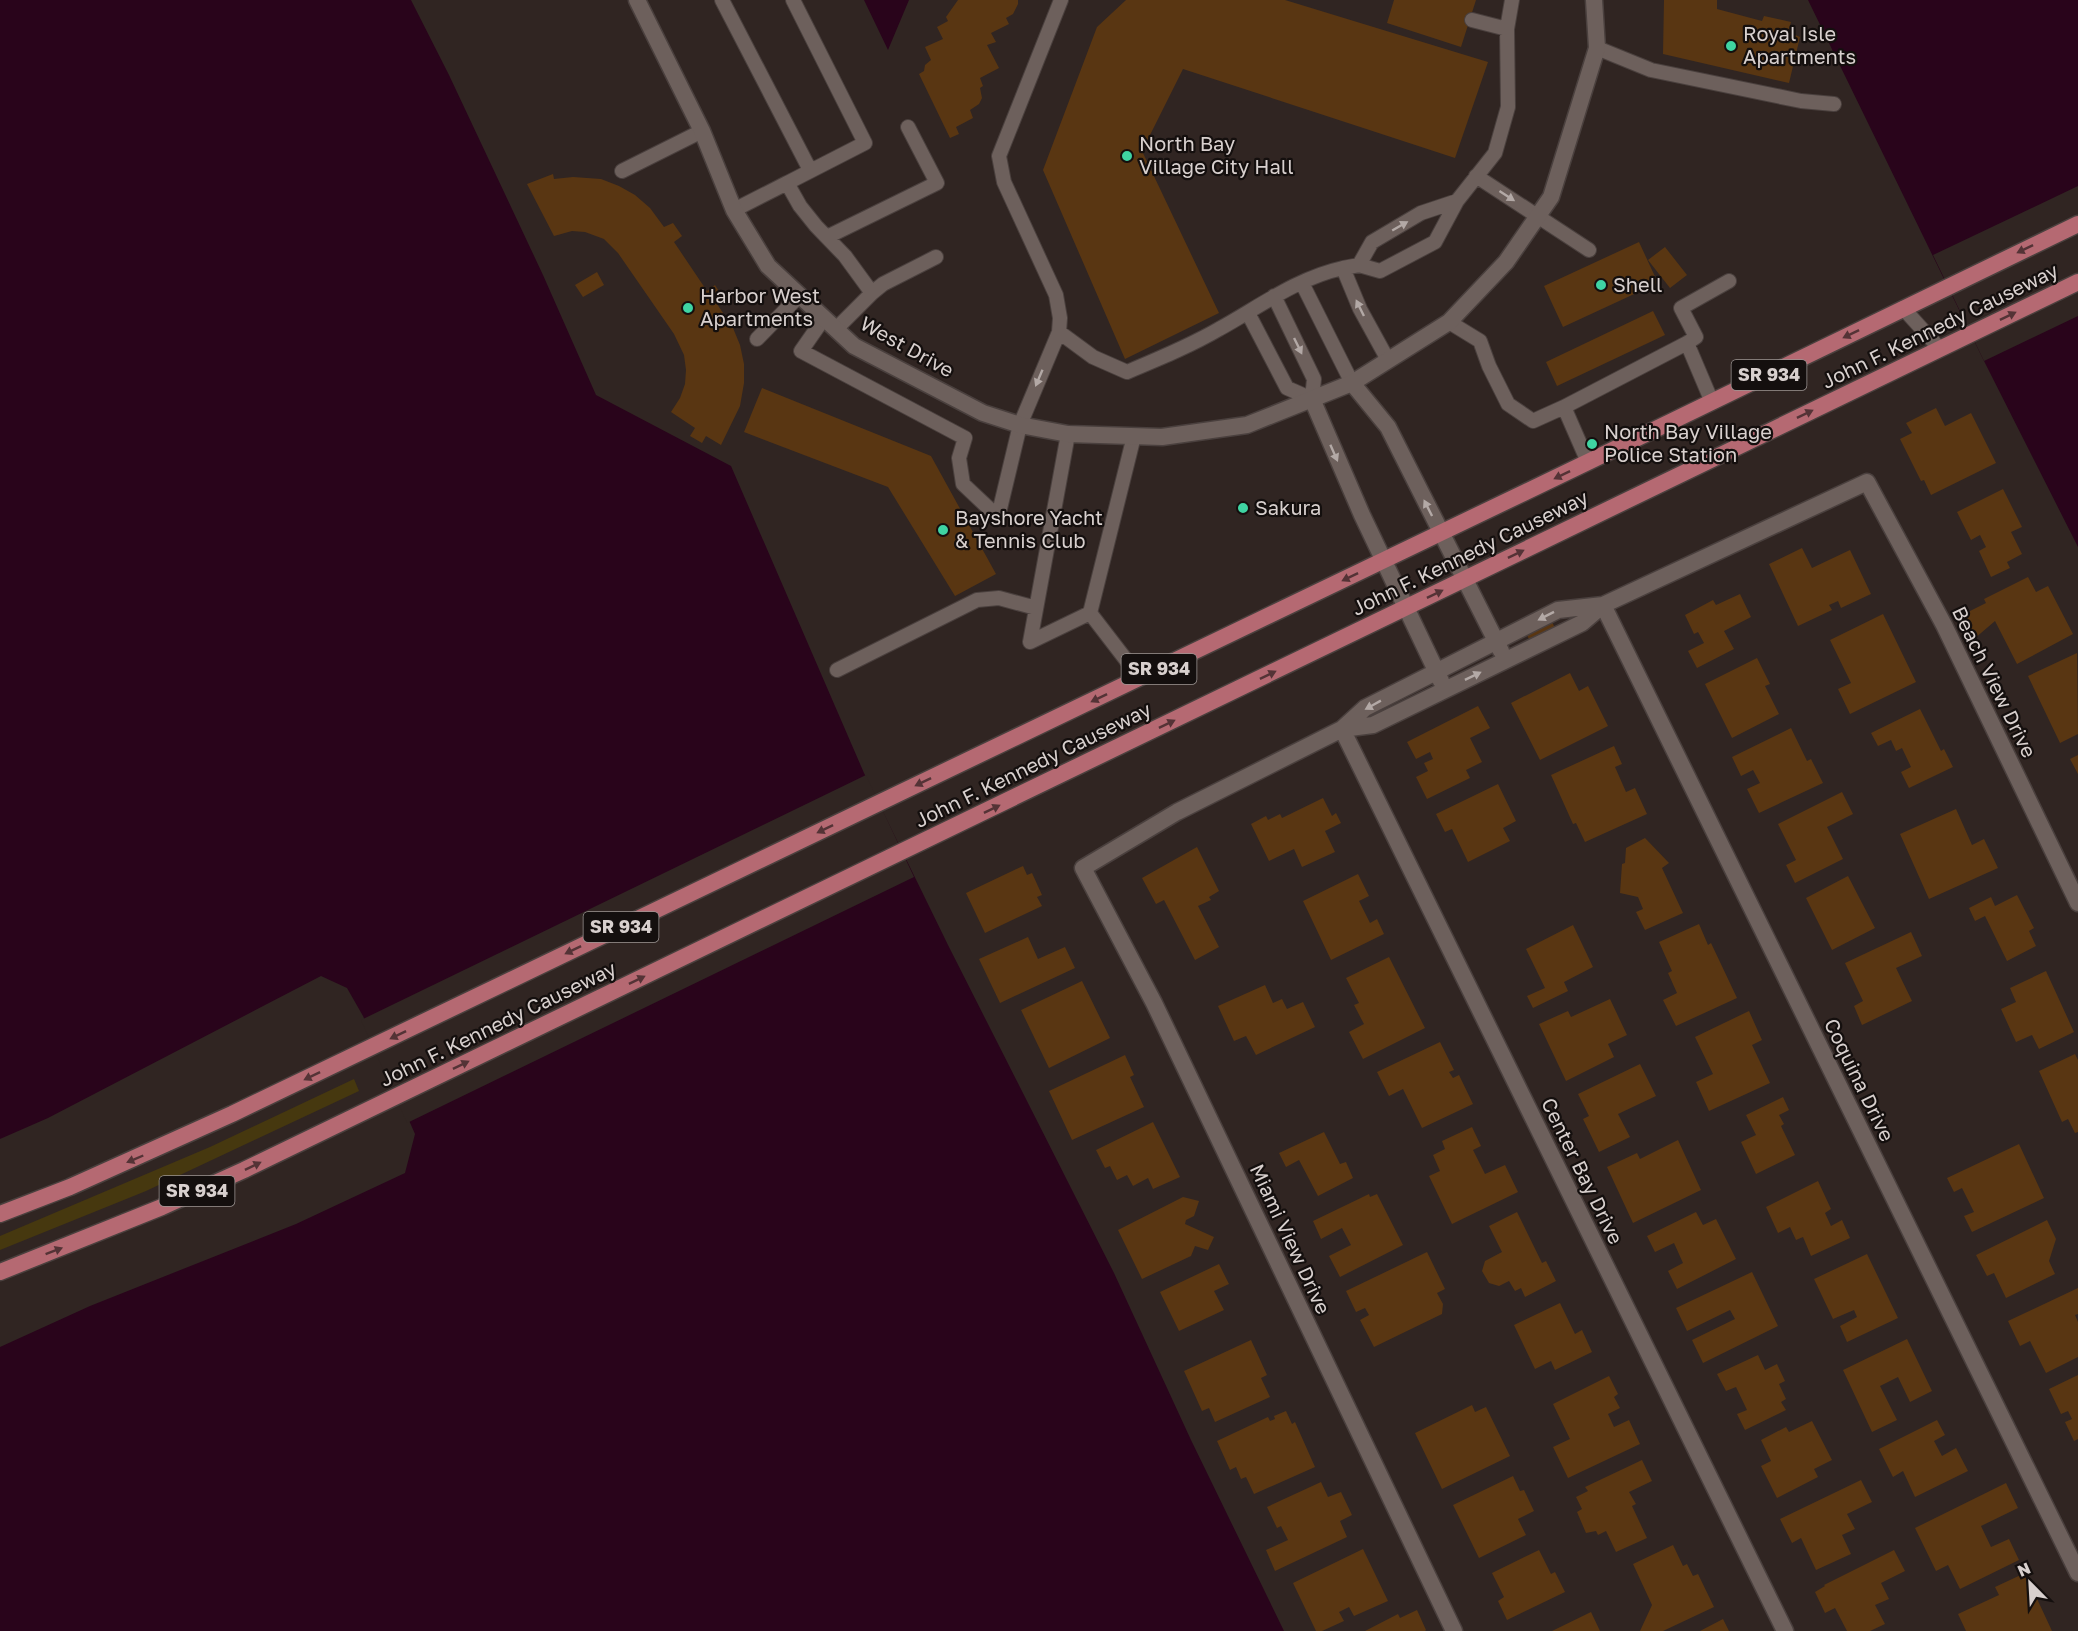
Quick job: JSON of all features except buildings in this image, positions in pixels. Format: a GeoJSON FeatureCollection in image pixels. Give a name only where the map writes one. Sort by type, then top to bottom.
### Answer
{"type":"FeatureCollection","features":[{"type":"Feature","properties":{"kind":"main road","name":"John F. Kennedy Causeway"},"geometry":{"type":"LineString","coordinates":[[0,1214],[152,1151],[364,1051],[2078,224]]}},
{"type":"Feature","properties":{"kind":"main road","name":"John F. Kennedy Causeway"},"geometry":{"type":"LineString","coordinates":[[0,1272],[193,1193],[390,1100],[2078,282]]}},
{"type":"Feature","properties":{"kind":"street","name":"West Drive"},"geometry":{"type":"LineString","coordinates":[[638,0],[702,131],[734,210],[768,266],[854,346],[864,352],[983,413],[1020,425],[1068,434],[1162,437],[1247,425],[1352,383],[1449,322],[1506,262],[1551,196],[1597,48]]}},
{"type":"Feature","properties":{"kind":"street"},"geometry":{"type":"LineString","coordinates":[[1594,0],[1597,48]]}},
{"type":"Feature","properties":{"kind":"street"},"geometry":{"type":"LineString","coordinates":[[1352,383],[1388,427],[1505,660]]}},
{"type":"Feature","properties":{"kind":"street"},"geometry":{"type":"LineString","coordinates":[[1312,399],[1383,561],[1445,689]]}},
{"type":"Feature","properties":{"kind":"street","name":"Beach View Drive"},"geometry":{"type":"LineString","coordinates":[[1603,605],[1867,482],[1944,626],[2078,903]]}},
{"type":"Feature","properties":{"kind":"street"},"geometry":{"type":"LineString","coordinates":[[1342,729],[1365,708],[1558,610],[1603,605]]}},
{"type":"Feature","properties":{"kind":"street"},"geometry":{"type":"LineString","coordinates":[[1342,729],[1373,725],[1582,622],[1603,605]]}},
{"type":"Feature","properties":{"kind":"street","name":"Coquina Drive"},"geometry":{"type":"LineString","coordinates":[[1603,605],[2078,1573]]}},
{"type":"Feature","properties":{"kind":"street","name":"Miami View Drive"},"geometry":{"type":"LineString","coordinates":[[1342,729],[1177,812],[1083,868],[1154,1003],[1454,1631]]}},
{"type":"Feature","properties":{"kind":"street","name":"Center Bay Drive"},"geometry":{"type":"LineString","coordinates":[[1342,729],[1785,1631]]}},
{"type":"Feature","properties":{"kind":"lane"},"geometry":{"type":"LineString","coordinates":[[722,0],[810,170]]}},
{"type":"Feature","properties":{"kind":"lane"},"geometry":{"type":"LineString","coordinates":[[734,210],[865,143],[793,0]]}},
{"type":"Feature","properties":{"kind":"lane"},"geometry":{"type":"LineString","coordinates":[[936,257],[883,284],[830,324],[801,351],[965,438],[959,458],[963,484],[998,517],[1020,425],[1059,332],[1060,318],[1056,295],[1004,182],[999,156],[1061,0]]}},
{"type":"Feature","properties":{"kind":"lane"},"geometry":{"type":"LineString","coordinates":[[1059,332],[1093,357],[1127,372],[1216,331],[1274,296],[1327,271],[1359,265],[1380,271],[1436,242],[1456,201],[1495,153],[1508,107],[1507,29],[1512,0]]}},
{"type":"Feature","properties":{"kind":"lane"},"geometry":{"type":"LineString","coordinates":[[1472,20],[1507,29]]}},
{"type":"Feature","properties":{"kind":"lane"},"geometry":{"type":"LineString","coordinates":[[1597,48],[1651,70],[1801,101],[1834,104]]}},
{"type":"Feature","properties":{"kind":"lane"},"geometry":{"type":"LineString","coordinates":[[827,237],[937,183],[908,127]]}},
{"type":"Feature","properties":{"kind":"lane"},"geometry":{"type":"LineString","coordinates":[[622,171],[702,131]]}},
{"type":"Feature","properties":{"kind":"lane"},"geometry":{"type":"LineString","coordinates":[[1476,176],[1589,250]]}},
{"type":"Feature","properties":{"kind":"lane"},"geometry":{"type":"LineString","coordinates":[[787,183],[800,206],[845,256],[872,293]]}},
{"type":"Feature","properties":{"kind":"lane"},"geometry":{"type":"LineString","coordinates":[[1359,265],[1372,242],[1421,213],[1456,201]]}},
{"type":"Feature","properties":{"kind":"lane"},"geometry":{"type":"LineString","coordinates":[[1343,268],[1360,309],[1388,360]]}},
{"type":"Feature","properties":{"kind":"lane"},"geometry":{"type":"LineString","coordinates":[[1449,322],[1480,341],[1489,366],[1508,404],[1533,421],[1696,337],[1681,308],[1729,281]]}},
{"type":"Feature","properties":{"kind":"lane"},"geometry":{"type":"LineString","coordinates":[[1302,283],[1352,383]]}},
{"type":"Feature","properties":{"kind":"lane"},"geometry":{"type":"LineString","coordinates":[[757,339],[800,295]]}},
{"type":"Feature","properties":{"kind":"lane"},"geometry":{"type":"LineString","coordinates":[[1248,313],[1287,388],[1312,399],[1314,379],[1274,296]]}},
{"type":"Feature","properties":{"kind":"lane"},"geometry":{"type":"LineString","coordinates":[[1903,308],[1948,345]]}},
{"type":"Feature","properties":{"kind":"lane"},"geometry":{"type":"LineString","coordinates":[[1687,343],[1712,402]]}},
{"type":"Feature","properties":{"kind":"lane"},"geometry":{"type":"LineString","coordinates":[[1564,407],[1588,462]]}},
{"type":"Feature","properties":{"kind":"lane"},"geometry":{"type":"LineString","coordinates":[[1068,434],[1030,642],[1090,613]]}},
{"type":"Feature","properties":{"kind":"lane"},"geometry":{"type":"LineString","coordinates":[[1090,613],[1134,436]]}},
{"type":"Feature","properties":{"kind":"lane"},"geometry":{"type":"LineString","coordinates":[[837,670],[977,600],[999,598],[1036,608]]}},
{"type":"Feature","properties":{"kind":"lane"},"geometry":{"type":"LineString","coordinates":[[1090,613],[1140,678]]}},
{"type":"Feature","properties":{"kind":"shaded area"},"geometry":{"type":"Polygon","coordinates":[[[0,0],[411,0],[449,75],[543,275],[596,395],[731,466],[864,773],[1114,1273],[1191,1440],[1284,1631],[0,1631],[0,1347],[90,1306],[296,1224],[405,1173],[415,1134],[363,1016],[347,988],[321,976],[48,1118],[0,1139],[0,0]]]}},
{"type":"Feature","properties":{"kind":"shaded area"},"geometry":{"type":"Polygon","coordinates":[[[864,0],[909,0],[888,50],[864,0]]]}},
{"type":"Feature","properties":{"kind":"shaded area"},"geometry":{"type":"Polygon","coordinates":[[[1808,0],[2078,0],[2078,547],[1984,361],[1808,0]]]}},
{"type":"Feature","properties":{"kind":"shaded area"},"geometry":{"type":"Polygon","coordinates":[[[354,1079],[359,1091],[146,1191],[0,1250],[0,1236],[210,1147],[354,1079]]]}},
{"type":"Feature","properties":{"kind":"pier"},"geometry":{"type":"Polygon","coordinates":[[[2078,186],[2078,316],[1984,361],[1933,255],[2078,186]]]}},
{"type":"Feature","properties":{"kind":"pier"},"geometry":{"type":"Polygon","coordinates":[[[866,775],[914,877],[407,1123],[361,1020],[866,775]]]}},
{"type":"Feature","properties":{"kind":"place","name":"Royal Isle Apartments"},"geometry":{"type":"Point","coordinates":[1731,46]}},
{"type":"Feature","properties":{"kind":"place","name":"North Bay Village City Hall"},"geometry":{"type":"Point","coordinates":[1127,156]}},
{"type":"Feature","properties":{"kind":"place","name":"Shell"},"geometry":{"type":"Point","coordinates":[1601,285]}},
{"type":"Feature","properties":{"kind":"place","name":"Harbor West Apartments"},"geometry":{"type":"Point","coordinates":[688,308]}},
{"type":"Feature","properties":{"kind":"place","name":"North Bay Village Police Station"},"geometry":{"type":"Point","coordinates":[1592,444]}},
{"type":"Feature","properties":{"kind":"place","name":"Sakura"},"geometry":{"type":"Point","coordinates":[1243,508]}},
{"type":"Feature","properties":{"kind":"place","name":"Bayshore Yacht & Tennis Club"},"geometry":{"type":"Point","coordinates":[943,530]}}]}
